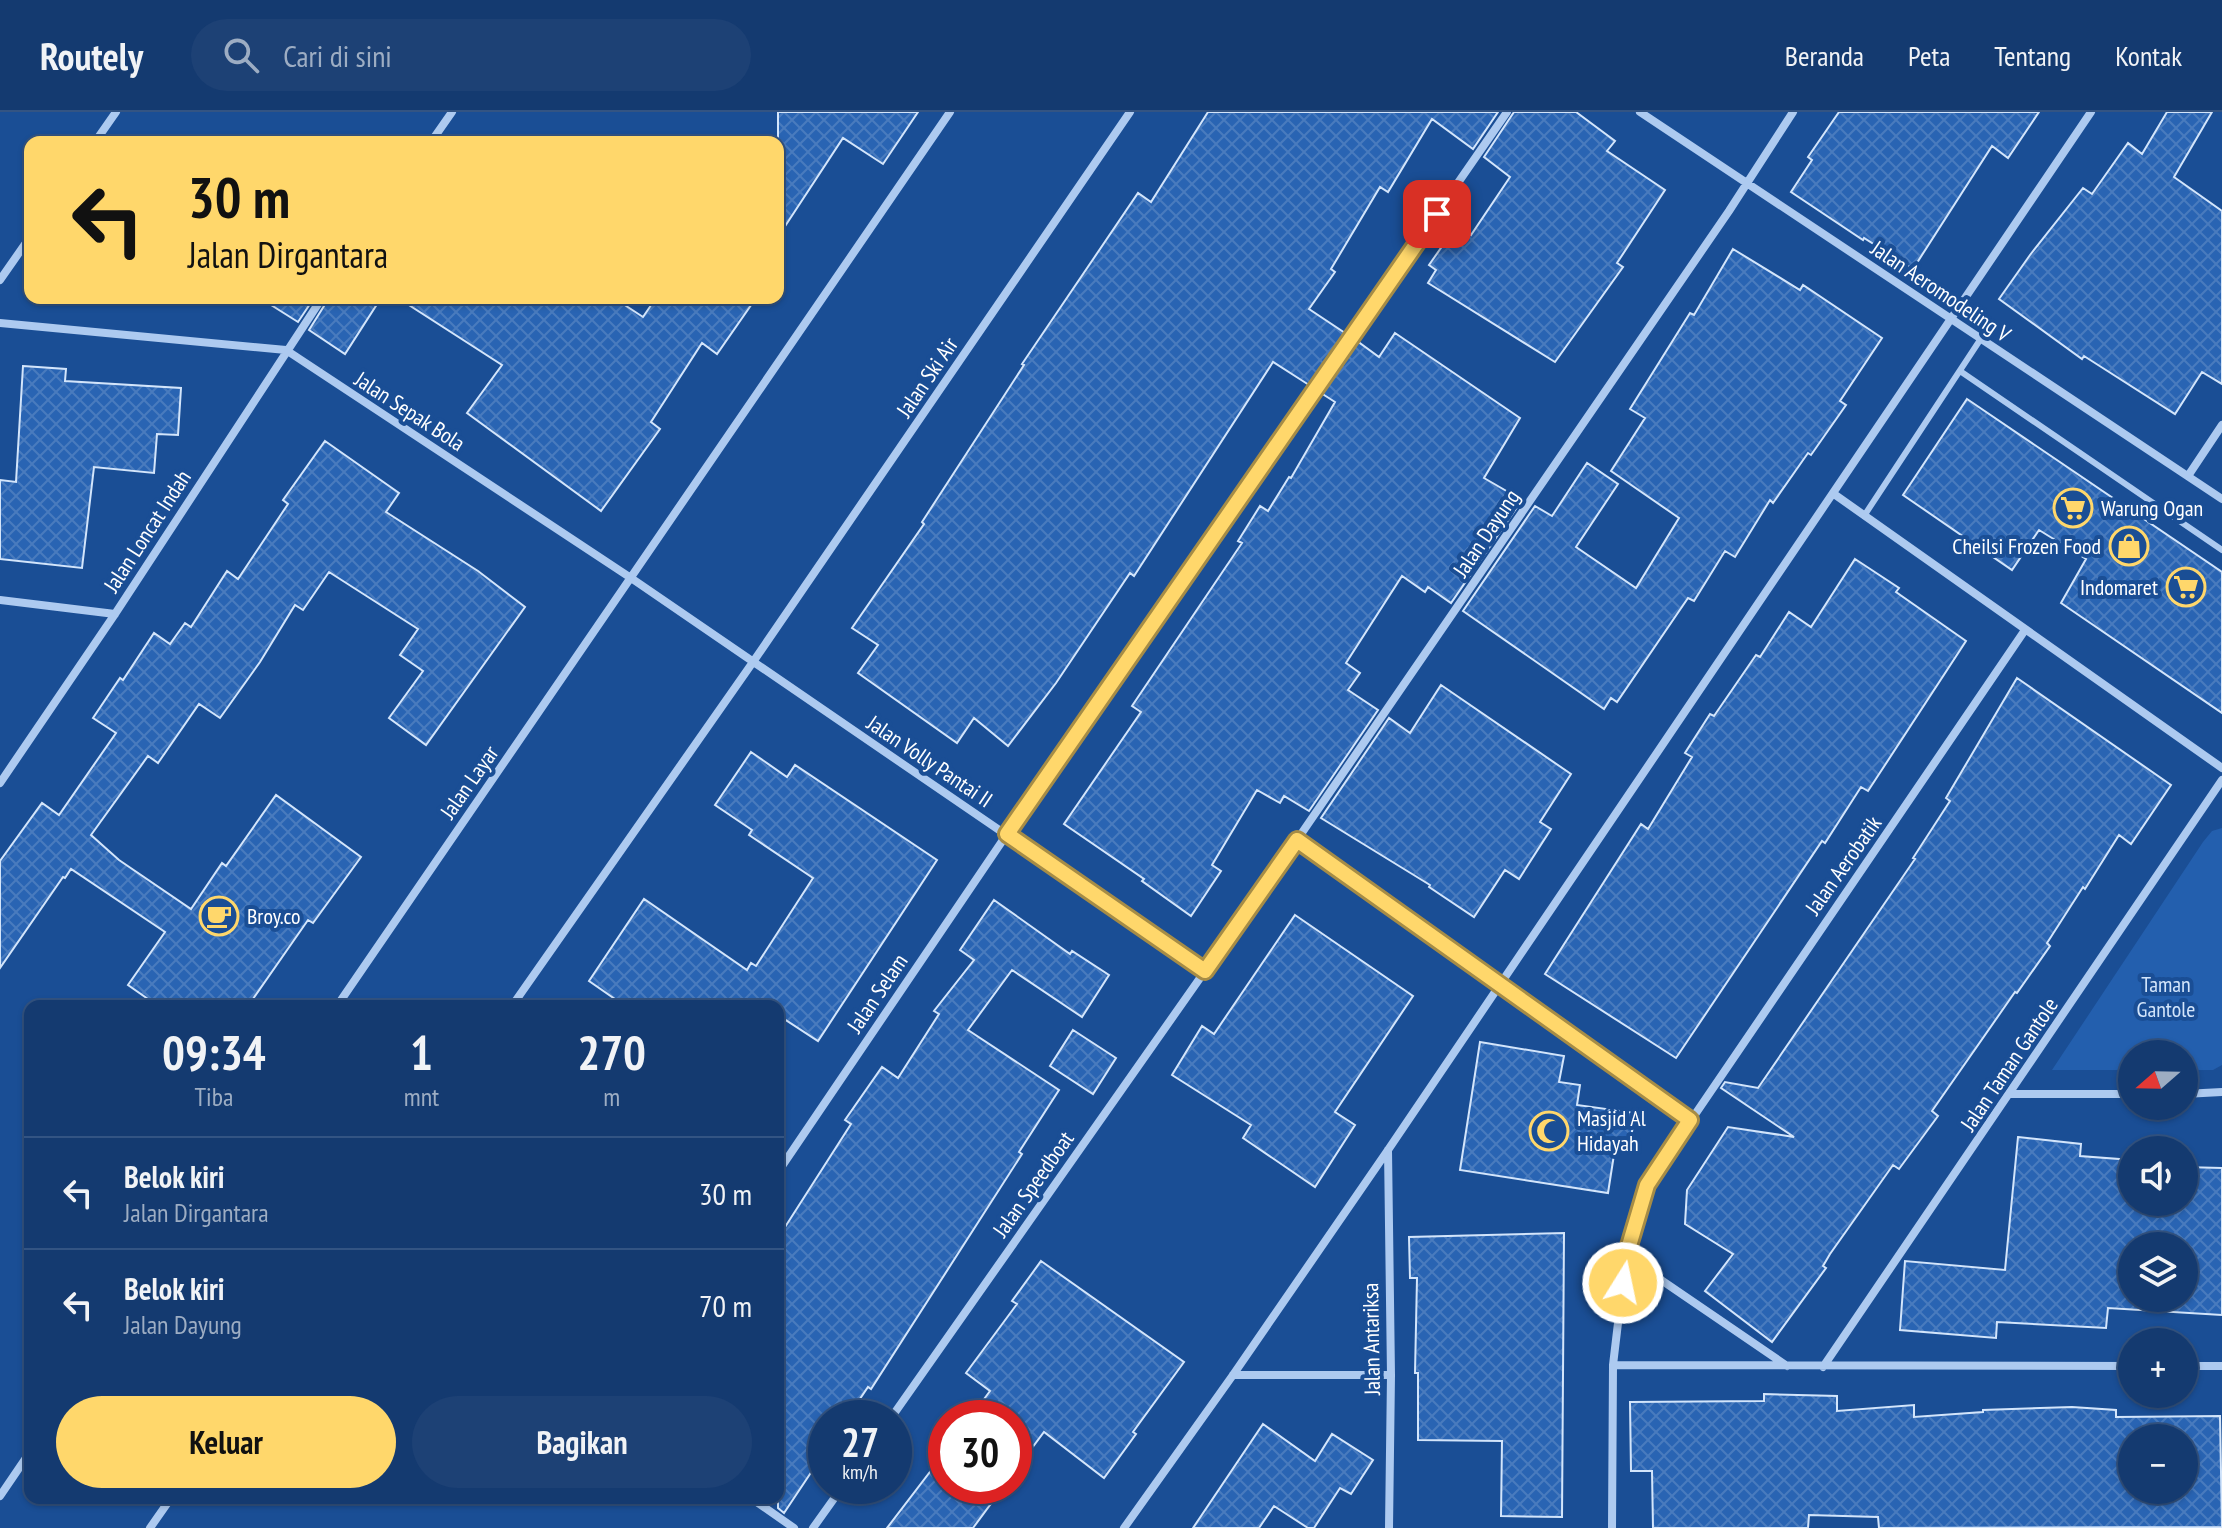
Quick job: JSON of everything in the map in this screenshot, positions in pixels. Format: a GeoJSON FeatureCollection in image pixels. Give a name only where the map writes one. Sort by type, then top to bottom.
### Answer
{"type":"FeatureCollection","features":[{"type":"Feature","properties":{"kind":"street"},"geometry":{"type":"LineString","coordinates":[[99,136],[116,112]]}},
{"type":"Feature","properties":{"kind":"street"},"geometry":{"type":"LineString","coordinates":[[435,136],[452,112]]}},
{"type":"Feature","properties":{"kind":"street"},"geometry":{"type":"LineString","coordinates":[[631,578],[950,112]]}},
{"type":"Feature","properties":{"kind":"street","name":"Jalan Ski Air"},"geometry":{"type":"LineString","coordinates":[[753,662],[1130,112]]}},
{"type":"Feature","properties":{"kind":"street","name":"Jalan Selam"},"geometry":{"type":"LineString","coordinates":[[784,1163],[1007,834],[1507,112]]}},
{"type":"Feature","properties":{"kind":"street","name":"Jalan Aeromodeling V"},"geometry":{"type":"LineString","coordinates":[[1640,112],[2222,499]]}},
{"type":"Feature","properties":{"kind":"street","name":"Jalan Dayung"},"geometry":{"type":"LineString","coordinates":[[1205,971],[1793,112]]}},
{"type":"Feature","properties":{"kind":"street"},"geometry":{"type":"LineString","coordinates":[[1124,1528],[1388,1150],[2091,112]]}},
{"type":"Feature","properties":{"kind":"street"},"geometry":{"type":"LineString","coordinates":[[0,280],[24,246]]}},
{"type":"Feature","properties":{"kind":"street","name":"Jalan Loncat Indah"},"geometry":{"type":"LineString","coordinates":[[0,783],[318,304]]}},
{"type":"Feature","properties":{"kind":"street","name":"Jalan Sepak Bola"},"geometry":{"type":"LineString","coordinates":[[0,323],[286,350],[753,662]]}},
{"type":"Feature","properties":{"kind":"street"},"geometry":{"type":"LineString","coordinates":[[2188,476],[2222,425]]}},
{"type":"Feature","properties":{"kind":"street"},"geometry":{"type":"LineString","coordinates":[[1834,494],[2222,768]]}},
{"type":"Feature","properties":{"kind":"street","name":"Jalan Layar"},"geometry":{"type":"LineString","coordinates":[[341,1000],[631,578]]}},
{"type":"Feature","properties":{"kind":"street"},"geometry":{"type":"LineString","coordinates":[[0,600],[115,614]]}},
{"type":"Feature","properties":{"kind":"street","name":"Jalan Aerobatik"},"geometry":{"type":"LineString","coordinates":[[1612,1528],[1613,1365],[1626,1256],[1647,1185],[2025,630]]}},
{"type":"Feature","properties":{"kind":"street"},"geometry":{"type":"LineString","coordinates":[[516,1000],[753,662]]}},
{"type":"Feature","properties":{"kind":"street","name":"Jalan Volly Pantai II"},"geometry":{"type":"LineString","coordinates":[[753,662],[1205,971]]}},
{"type":"Feature","properties":{"kind":"street","name":"Jalan Taman Gantole"},"geometry":{"type":"LineString","coordinates":[[1823,1367],[2222,780]]}},
{"type":"Feature","properties":{"kind":"street"},"geometry":{"type":"LineString","coordinates":[[1297,840],[1690,1120]]}},
{"type":"Feature","properties":{"kind":"street","name":"Jalan Speedboat"},"geometry":{"type":"LineString","coordinates":[[904,1400],[1205,971]]}},
{"type":"Feature","properties":{"kind":"street"},"geometry":{"type":"LineString","coordinates":[[2198,1093],[2222,1092]]}},
{"type":"Feature","properties":{"kind":"street"},"geometry":{"type":"LineString","coordinates":[[2011,1094],[2118,1094]]}},
{"type":"Feature","properties":{"kind":"street","name":"Jalan Antariksa"},"geometry":{"type":"LineString","coordinates":[[1388,1150],[1391,1375],[1389,1528]]}},
{"type":"Feature","properties":{"kind":"street"},"geometry":{"type":"LineString","coordinates":[[1626,1256],[1788,1366]]}},
{"type":"Feature","properties":{"kind":"street"},"geometry":{"type":"LineString","coordinates":[[1613,1365],[2118,1366]]}},
{"type":"Feature","properties":{"kind":"street"},"geometry":{"type":"LineString","coordinates":[[2198,1366],[2222,1366]]}},
{"type":"Feature","properties":{"kind":"street"},"geometry":{"type":"LineString","coordinates":[[1233,1375],[1391,1375]]}},
{"type":"Feature","properties":{"kind":"street"},"geometry":{"type":"LineString","coordinates":[[0,1496],[4,1482],[24,1459]]}},
{"type":"Feature","properties":{"kind":"street"},"geometry":{"type":"LineString","coordinates":[[150,1528],[167,1504]]}},
{"type":"Feature","properties":{"kind":"street"},"geometry":{"type":"LineString","coordinates":[[760,1504],[794,1528]]}},
{"type":"Feature","properties":{"kind":"street"},"geometry":{"type":"LineString","coordinates":[[813,1528],[830,1504]]}},
{"type":"Feature","properties":{"kind":"lane"},"geometry":{"type":"LineString","coordinates":[[1864,516],[1980,340]]}},
{"type":"Feature","properties":{"kind":"lane"},"geometry":{"type":"LineString","coordinates":[[1960,371],[2222,550]]}},
{"type":"Feature","properties":{"kind":"green space","name":"Taman Gantole"},"geometry":{"type":"Polygon","coordinates":[[[2222,828],[2222,1065],[2213,1070],[2198,1070],[2198,1040],[2118,1040],[2118,1070],[2052,1070],[2203,842],[2212,831],[2222,828]]]}},
{"type":"Feature","properties":{"kind":"building"},"geometry":{"type":"Polygon","coordinates":[[[778,112],[918,112],[883,164],[843,138],[784,228],[784,136],[778,136],[778,112]]]}},
{"type":"Feature","properties":{"kind":"building"},"geometry":{"type":"Polygon","coordinates":[[[1208,112],[1498,112],[1473,149],[1432,119],[1388,192],[1380,187],[1331,269],[1335,272],[1309,309],[1345,333],[1309,385],[1273,362],[1134,576],[1130,573],[1056,683],[1008,746],[974,718],[957,743],[858,673],[878,645],[852,628],[924,524],[922,522],[1022,364],[1138,193],[1151,202],[1208,112]]]}},
{"type":"Feature","properties":{"kind":"building"},"geometry":{"type":"Polygon","coordinates":[[[1514,112],[1576,112],[1615,141],[1607,151],[1665,190],[1617,263],[1623,267],[1555,362],[1428,283],[1436,270],[1429,265],[1457,225],[1471,235],[1510,177],[1484,157],[1514,112]]]}},
{"type":"Feature","properties":{"kind":"building"},"geometry":{"type":"Polygon","coordinates":[[[1839,112],[2039,112],[2008,158],[1992,146],[1913,269],[1791,192],[1812,160],[1808,157],[1839,112]]]}},
{"type":"Feature","properties":{"kind":"building"},"geometry":{"type":"Polygon","coordinates":[[[2167,112],[2212,112],[2174,177],[2222,211],[2222,384],[2202,372],[2175,414],[2084,356],[2082,359],[1999,299],[2083,188],[2092,194],[2128,143],[2142,154],[2167,112]]]}},
{"type":"Feature","properties":{"kind":"building"},"geometry":{"type":"Polygon","coordinates":[[[1733,249],[1800,290],[1803,285],[1882,338],[1840,401],[1846,405],[1773,503],[1770,500],[1735,557],[1725,551],[1694,601],[1688,598],[1617,702],[1611,698],[1604,709],[1463,611],[1535,506],[1552,516],[1587,463],[1618,484],[1576,547],[1636,588],[1679,518],[1611,471],[1645,418],[1630,409],[1690,313],[1694,315],[1733,249]]]}},
{"type":"Feature","properties":{"kind":"building"},"geometry":{"type":"Polygon","coordinates":[[[270,304],[310,304],[298,322],[270,304]]]}},
{"type":"Feature","properties":{"kind":"building"},"geometry":{"type":"Polygon","coordinates":[[[325,304],[377,304],[345,354],[309,330],[325,304]]]}},
{"type":"Feature","properties":{"kind":"building"},"geometry":{"type":"Polygon","coordinates":[[[407,304],[623,304],[643,317],[652,304],[752,304],[717,354],[702,343],[651,422],[660,429],[601,511],[467,413],[502,365],[407,304]]]}},
{"type":"Feature","properties":{"kind":"building"},"geometry":{"type":"Polygon","coordinates":[[[1395,333],[1520,418],[1484,478],[1522,500],[1451,603],[1428,587],[1425,592],[1402,576],[1346,663],[1360,673],[1348,690],[1378,710],[1309,811],[1284,796],[1280,803],[1257,790],[1212,865],[1221,871],[1191,916],[1064,824],[1141,712],[1132,706],[1242,543],[1238,541],[1260,506],[1268,511],[1291,478],[1335,402],[1321,393],[1357,341],[1379,357],[1395,333]]]}},
{"type":"Feature","properties":{"kind":"building"},"geometry":{"type":"Polygon","coordinates":[[[23,366],[66,369],[65,381],[181,388],[178,435],[157,434],[154,473],[94,467],[82,568],[0,559],[0,480],[16,482],[23,366]]]}},
{"type":"Feature","properties":{"kind":"building"},"geometry":{"type":"Polygon","coordinates":[[[1967,399],[2222,572],[2222,713],[2061,603],[2086,559],[2039,530],[2012,570],[1903,495],[1967,399]]]}},
{"type":"Feature","properties":{"kind":"building"},"geometry":{"type":"Polygon","coordinates":[[[325,441],[399,493],[386,512],[478,571],[525,607],[426,745],[389,718],[423,671],[400,655],[418,629],[329,572],[303,610],[295,605],[220,718],[199,704],[158,763],[148,756],[91,835],[119,860],[191,909],[222,863],[226,866],[276,795],[361,857],[313,923],[308,920],[252,1000],[149,1000],[128,985],[165,932],[71,869],[0,968],[0,861],[42,803],[59,815],[116,733],[93,718],[154,633],[170,644],[185,623],[191,627],[227,571],[238,579],[288,504],[283,500],[325,441]]]}},
{"type":"Feature","properties":{"kind":"building"},"geometry":{"type":"Polygon","coordinates":[[[1855,559],[1899,588],[1896,592],[1966,641],[1868,791],[1861,787],[1825,843],[1822,841],[1676,1058],[1545,974],[1641,824],[1648,829],[1692,757],[1685,753],[1710,714],[1714,716],[1756,655],[1760,657],[1789,612],[1811,627],[1855,559]]]}},
{"type":"Feature","properties":{"kind":"building"},"geometry":{"type":"Polygon","coordinates":[[[2017,678],[2171,785],[2131,844],[2119,835],[2047,943],[2050,946],[1932,1111],[1938,1116],[1899,1169],[1893,1165],[1830,1254],[1823,1266],[1826,1268],[1772,1342],[1705,1291],[1733,1254],[1685,1224],[1687,1190],[1728,1127],[1794,1137],[1721,1088],[1725,1082],[1758,1088],[1915,859],[1950,801],[1946,798],[2017,678]]]}},
{"type":"Feature","properties":{"kind":"building"},"geometry":{"type":"Polygon","coordinates":[[[1441,685],[1571,774],[1540,822],[1551,829],[1519,879],[1505,870],[1474,917],[1430,885],[1321,818],[1389,718],[1410,733],[1441,685]]]}},
{"type":"Feature","properties":{"kind":"building"},"geometry":{"type":"Polygon","coordinates":[[[751,752],[787,777],[795,765],[937,860],[818,1041],[784,1019],[784,1000],[616,1000],[589,981],[644,899],[747,970],[751,963],[756,966],[813,878],[749,835],[752,830],[715,805],[751,752]]]}},
{"type":"Feature","properties":{"kind":"building"},"geometry":{"type":"Polygon","coordinates":[[[994,900],[1070,954],[1072,951],[1109,975],[1082,1017],[1012,970],[968,1030],[1059,1090],[1019,1152],[1022,1154],[871,1389],[868,1387],[859,1400],[808,1400],[808,1477],[784,1513],[778,1504],[784,1504],[784,1229],[851,1124],[845,1120],[882,1067],[898,1078],[939,1014],[934,1011],[974,960],[960,950],[994,900]]]}},
{"type":"Feature","properties":{"kind":"building"},"geometry":{"type":"Polygon","coordinates":[[[1295,915],[1413,996],[1335,1112],[1355,1125],[1315,1187],[1243,1138],[1251,1125],[1172,1075],[1202,1026],[1214,1034],[1295,915]]]}},
{"type":"Feature","properties":{"kind":"building"},"geometry":{"type":"Polygon","coordinates":[[[1073,1030],[1116,1058],[1093,1094],[1050,1066],[1073,1030]]]}},
{"type":"Feature","properties":{"kind":"building","name":"Masjid Al Hidayah"},"geometry":{"type":"Polygon","coordinates":[[[1480,1042],[1564,1056],[1559,1082],[1580,1085],[1577,1105],[1635,1113],[1629,1150],[1615,1148],[1608,1193],[1460,1170],[1480,1042]]]}},
{"type":"Feature","properties":{"kind":"building"},"geometry":{"type":"Polygon","coordinates":[[[2018,1137],[2081,1144],[2080,1156],[2118,1159],[2118,1216],[2198,1216],[2198,1167],[2222,1168],[2222,1315],[2173,1312],[2198,1312],[2198,1232],[2118,1232],[2118,1309],[2108,1308],[2106,1328],[1997,1322],[1996,1338],[1900,1330],[1905,1261],[2005,1270],[2018,1137]]]}},
{"type":"Feature","properties":{"kind":"building"},"geometry":{"type":"Polygon","coordinates":[[[1564,1233],[1562,1517],[1501,1516],[1502,1441],[1418,1440],[1418,1373],[1415,1373],[1417,1278],[1410,1278],[1409,1237],[1564,1233]]]}},
{"type":"Feature","properties":{"kind":"building"},"geometry":{"type":"Polygon","coordinates":[[[1041,1261],[1184,1362],[1104,1478],[1044,1432],[1032,1448],[1032,1400],[983,1400],[990,1391],[966,1373],[1017,1304],[1012,1301],[1041,1261]]]}},
{"type":"Feature","properties":{"kind":"building"},"geometry":{"type":"Polygon","coordinates":[[[1764,1394],[1837,1396],[1837,1411],[1914,1405],[1914,1417],[1983,1410],[2072,1407],[2116,1410],[2116,1417],[2220,1416],[2222,1527],[1879,1528],[1878,1517],[1809,1515],[1808,1528],[1653,1528],[1652,1471],[1631,1471],[1630,1402],[1764,1401],[1764,1394]]]}},
{"type":"Feature","properties":{"kind":"building"},"geometry":{"type":"Polygon","coordinates":[[[1263,1424],[1315,1461],[1332,1434],[1373,1460],[1351,1494],[1340,1488],[1314,1528],[1308,1528],[1274,1506],[1259,1528],[1193,1528],[1263,1424]]]}},
{"type":"Feature","properties":{"kind":"building"},"geometry":{"type":"Polygon","coordinates":[[[928,1474],[928,1504],[991,1504],[973,1528],[887,1528],[905,1504],[912,1504],[912,1495],[928,1474]]]}},
{"type":"Feature","properties":{"kind":"place","name":"Warung Ogan"},"geometry":{"type":"Point","coordinates":[2073,508]}},
{"type":"Feature","properties":{"kind":"place","name":"Cheilsi Frozen Food"},"geometry":{"type":"Point","coordinates":[2129,546]}},
{"type":"Feature","properties":{"kind":"place","name":"Indomaret"},"geometry":{"type":"Point","coordinates":[2186,587]}},
{"type":"Feature","properties":{"kind":"place","name":"Broy.co"},"geometry":{"type":"Point","coordinates":[219,916]}},
{"type":"Feature","properties":{"kind":"place","name":"Masjid Al Hidayah"},"geometry":{"type":"Point","coordinates":[1549,1131]}},
{"type":"Feature","properties":{"kind":"route"},"geometry":{"type":"LineString","coordinates":[[1437,214],[1007,834],[1205,971],[1297,840],[1690,1120],[1647,1185],[1626,1256],[1623,1283]]}}]}
